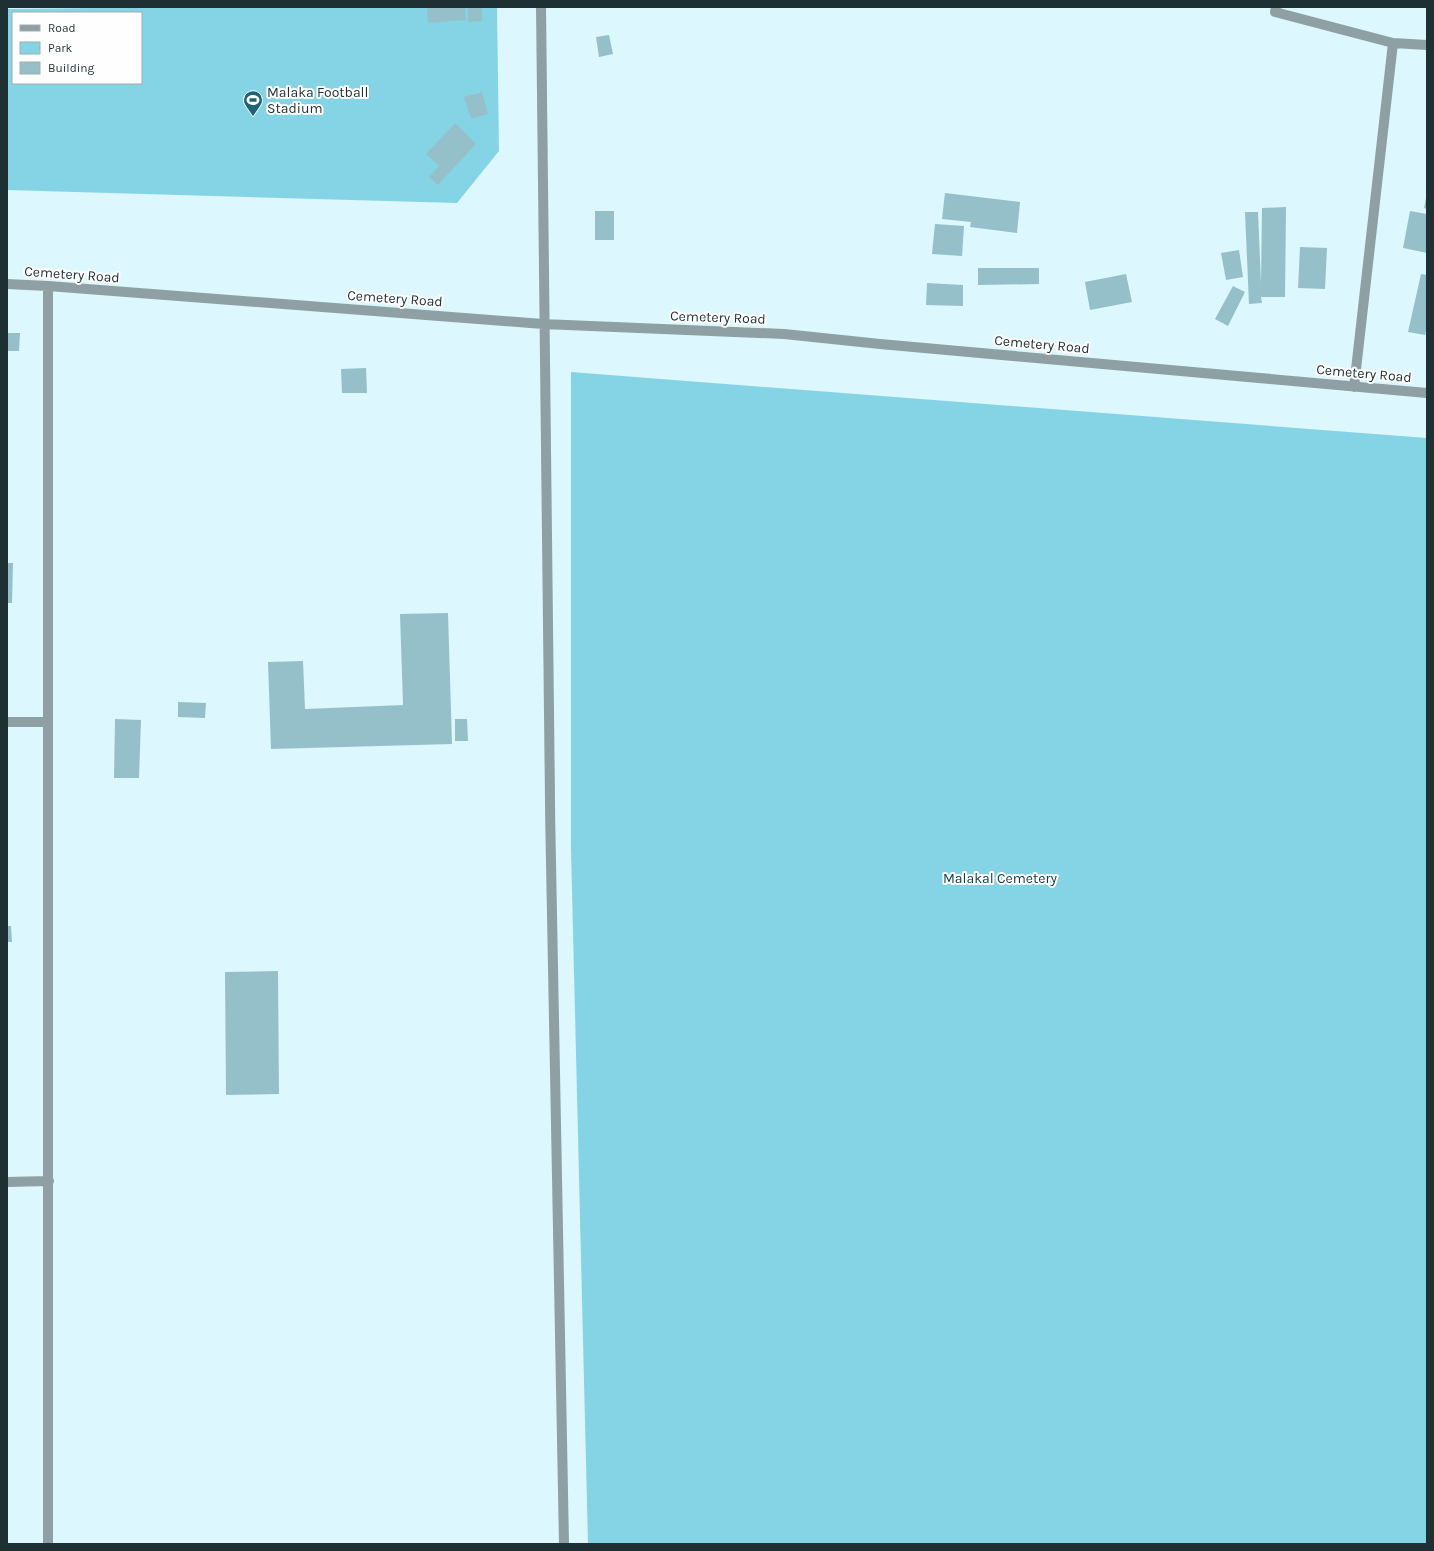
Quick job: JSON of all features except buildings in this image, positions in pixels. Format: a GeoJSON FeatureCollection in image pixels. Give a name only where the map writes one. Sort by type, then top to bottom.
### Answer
{"type":"FeatureCollection","features":[{"type":"Feature","properties":{"kind":"street"},"geometry":{"type":"LineString","coordinates":[[541,7],[542,324],[552,962],[564,1544]]}},
{"type":"Feature","properties":{"kind":"street"},"geometry":{"type":"LineString","coordinates":[[1276,7],[1276,12],[1393,43],[1427,45]]}},
{"type":"Feature","properties":{"kind":"street"},"geometry":{"type":"LineString","coordinates":[[1354,387],[1393,43]]}},
{"type":"Feature","properties":{"kind":"street","name":"Cemetery Road"},"geometry":{"type":"LineString","coordinates":[[7,284],[542,324],[784,334],[1354,387],[1427,392]]}},
{"type":"Feature","properties":{"kind":"street"},"geometry":{"type":"LineString","coordinates":[[48,286],[48,1544]]}},
{"type":"Feature","properties":{"kind":"street"},"geometry":{"type":"LineString","coordinates":[[7,722],[48,722]]}},
{"type":"Feature","properties":{"kind":"street"},"geometry":{"type":"LineString","coordinates":[[7,1182],[49,1182]]}},
{"type":"Feature","properties":{"kind":"green space","name":"Malaka Football Stadium"},"geometry":{"type":"Polygon","coordinates":[[[187,7],[497,7],[499,151],[457,203],[7,190],[7,9],[187,7]]]}},
{"type":"Feature","properties":{"kind":"green space","name":"Malakal Cemetery"},"geometry":{"type":"Polygon","coordinates":[[[571,372],[1427,438],[1427,1544],[588,1544],[571,849],[571,372]]]}},
{"type":"Feature","properties":{"kind":"place","name":"Malaka Football Stadium"},"geometry":{"type":"Point","coordinates":[253,117]}}]}
